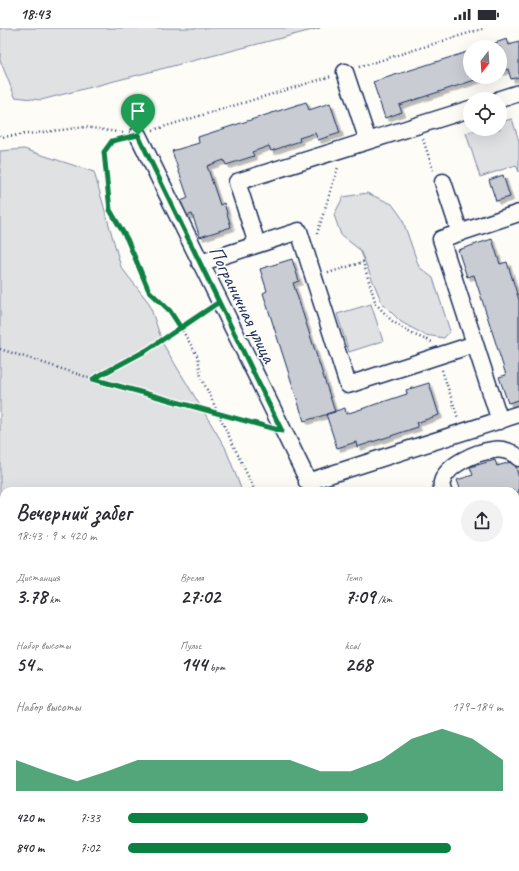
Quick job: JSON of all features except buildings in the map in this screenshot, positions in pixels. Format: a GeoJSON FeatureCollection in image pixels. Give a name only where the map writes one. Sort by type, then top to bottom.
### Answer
{"type":"FeatureCollection","features":[{"type":"Feature","properties":{"kind":"street"},"geometry":{"type":"LineString","coordinates":[[345,72],[368,141]]}},
{"type":"Feature","properties":{"kind":"street"},"geometry":{"type":"LineString","coordinates":[[507,97],[519,93]]}},
{"type":"Feature","properties":{"kind":"street"},"geometry":{"type":"LineString","coordinates":[[257,244],[237,182],[463,111]]}},
{"type":"Feature","properties":{"kind":"street","name":"Пограничная улица"},"geometry":{"type":"LineString","coordinates":[[138,135],[310,486]]}},
{"type":"Feature","properties":{"kind":"street"},"geometry":{"type":"LineString","coordinates":[[443,182],[460,233]]}},
{"type":"Feature","properties":{"kind":"street"},"geometry":{"type":"LineString","coordinates":[[500,420],[441,239],[519,215]]}},
{"type":"Feature","properties":{"kind":"street"},"geometry":{"type":"LineString","coordinates":[[200,263],[298,231],[348,385],[436,349],[475,344]]}},
{"type":"Feature","properties":{"kind":"street"},"geometry":{"type":"LineString","coordinates":[[310,486],[462,432],[519,414]]}},
{"type":"Feature","properties":{"kind":"street"},"geometry":{"type":"LineString","coordinates":[[442,487],[441,483],[446,473],[467,457],[494,449],[513,453],[519,458]]}},
{"type":"Feature","properties":{"kind":"path"},"geometry":{"type":"LineString","coordinates":[[253,487],[201,376],[198,357],[170,311],[149,291],[127,239],[110,210],[104,152],[112,141],[138,135],[485,28]]}},
{"type":"Feature","properties":{"kind":"path"},"geometry":{"type":"LineString","coordinates":[[418,125],[435,179],[443,182]]}},
{"type":"Feature","properties":{"kind":"path"},"geometry":{"type":"LineString","coordinates":[[0,135],[2,137],[86,127],[138,135]]}},
{"type":"Feature","properties":{"kind":"path"},"geometry":{"type":"LineString","coordinates":[[308,262],[344,149]]}},
{"type":"Feature","properties":{"kind":"path"},"geometry":{"type":"LineString","coordinates":[[314,278],[363,262],[376,304],[392,321],[436,349],[462,432]]}},
{"type":"Feature","properties":{"kind":"path"},"geometry":{"type":"LineString","coordinates":[[93,379],[147,350],[219,302]]}},
{"type":"Feature","properties":{"kind":"path"},"geometry":{"type":"LineString","coordinates":[[0,349],[93,379],[282,431]]}},
{"type":"Feature","properties":{"kind":"shaded area"},"geometry":{"type":"Polygon","coordinates":[[[0,28],[320,28],[41,100],[15,97],[0,60],[0,28]]]}},
{"type":"Feature","properties":{"kind":"shaded area"},"geometry":{"type":"Polygon","coordinates":[[[512,119],[519,141],[519,172],[516,165],[480,177],[467,136],[507,136],[507,120],[512,119]]]}},
{"type":"Feature","properties":{"kind":"shaded area"},"geometry":{"type":"Polygon","coordinates":[[[24,149],[94,172],[121,267],[149,303],[163,344],[225,447],[240,487],[0,487],[0,151],[24,149]]]}},
{"type":"Feature","properties":{"kind":"shaded area"},"geometry":{"type":"Polygon","coordinates":[[[367,193],[392,204],[402,218],[419,267],[433,278],[450,331],[444,338],[425,335],[401,322],[382,303],[360,250],[341,235],[334,215],[343,197],[367,193]]]}},
{"type":"Feature","properties":{"kind":"shaded area"},"geometry":{"type":"Polygon","coordinates":[[[371,304],[383,341],[349,352],[337,314],[371,304]]]}},
{"type":"Feature","properties":{"kind":"route"},"geometry":{"type":"LineString","coordinates":[[138,135],[112,141],[104,152],[110,210],[127,239],[149,291],[170,311],[181,328],[219,302],[282,431],[93,379],[147,350],[181,328],[219,302],[138,135]]}}]}
